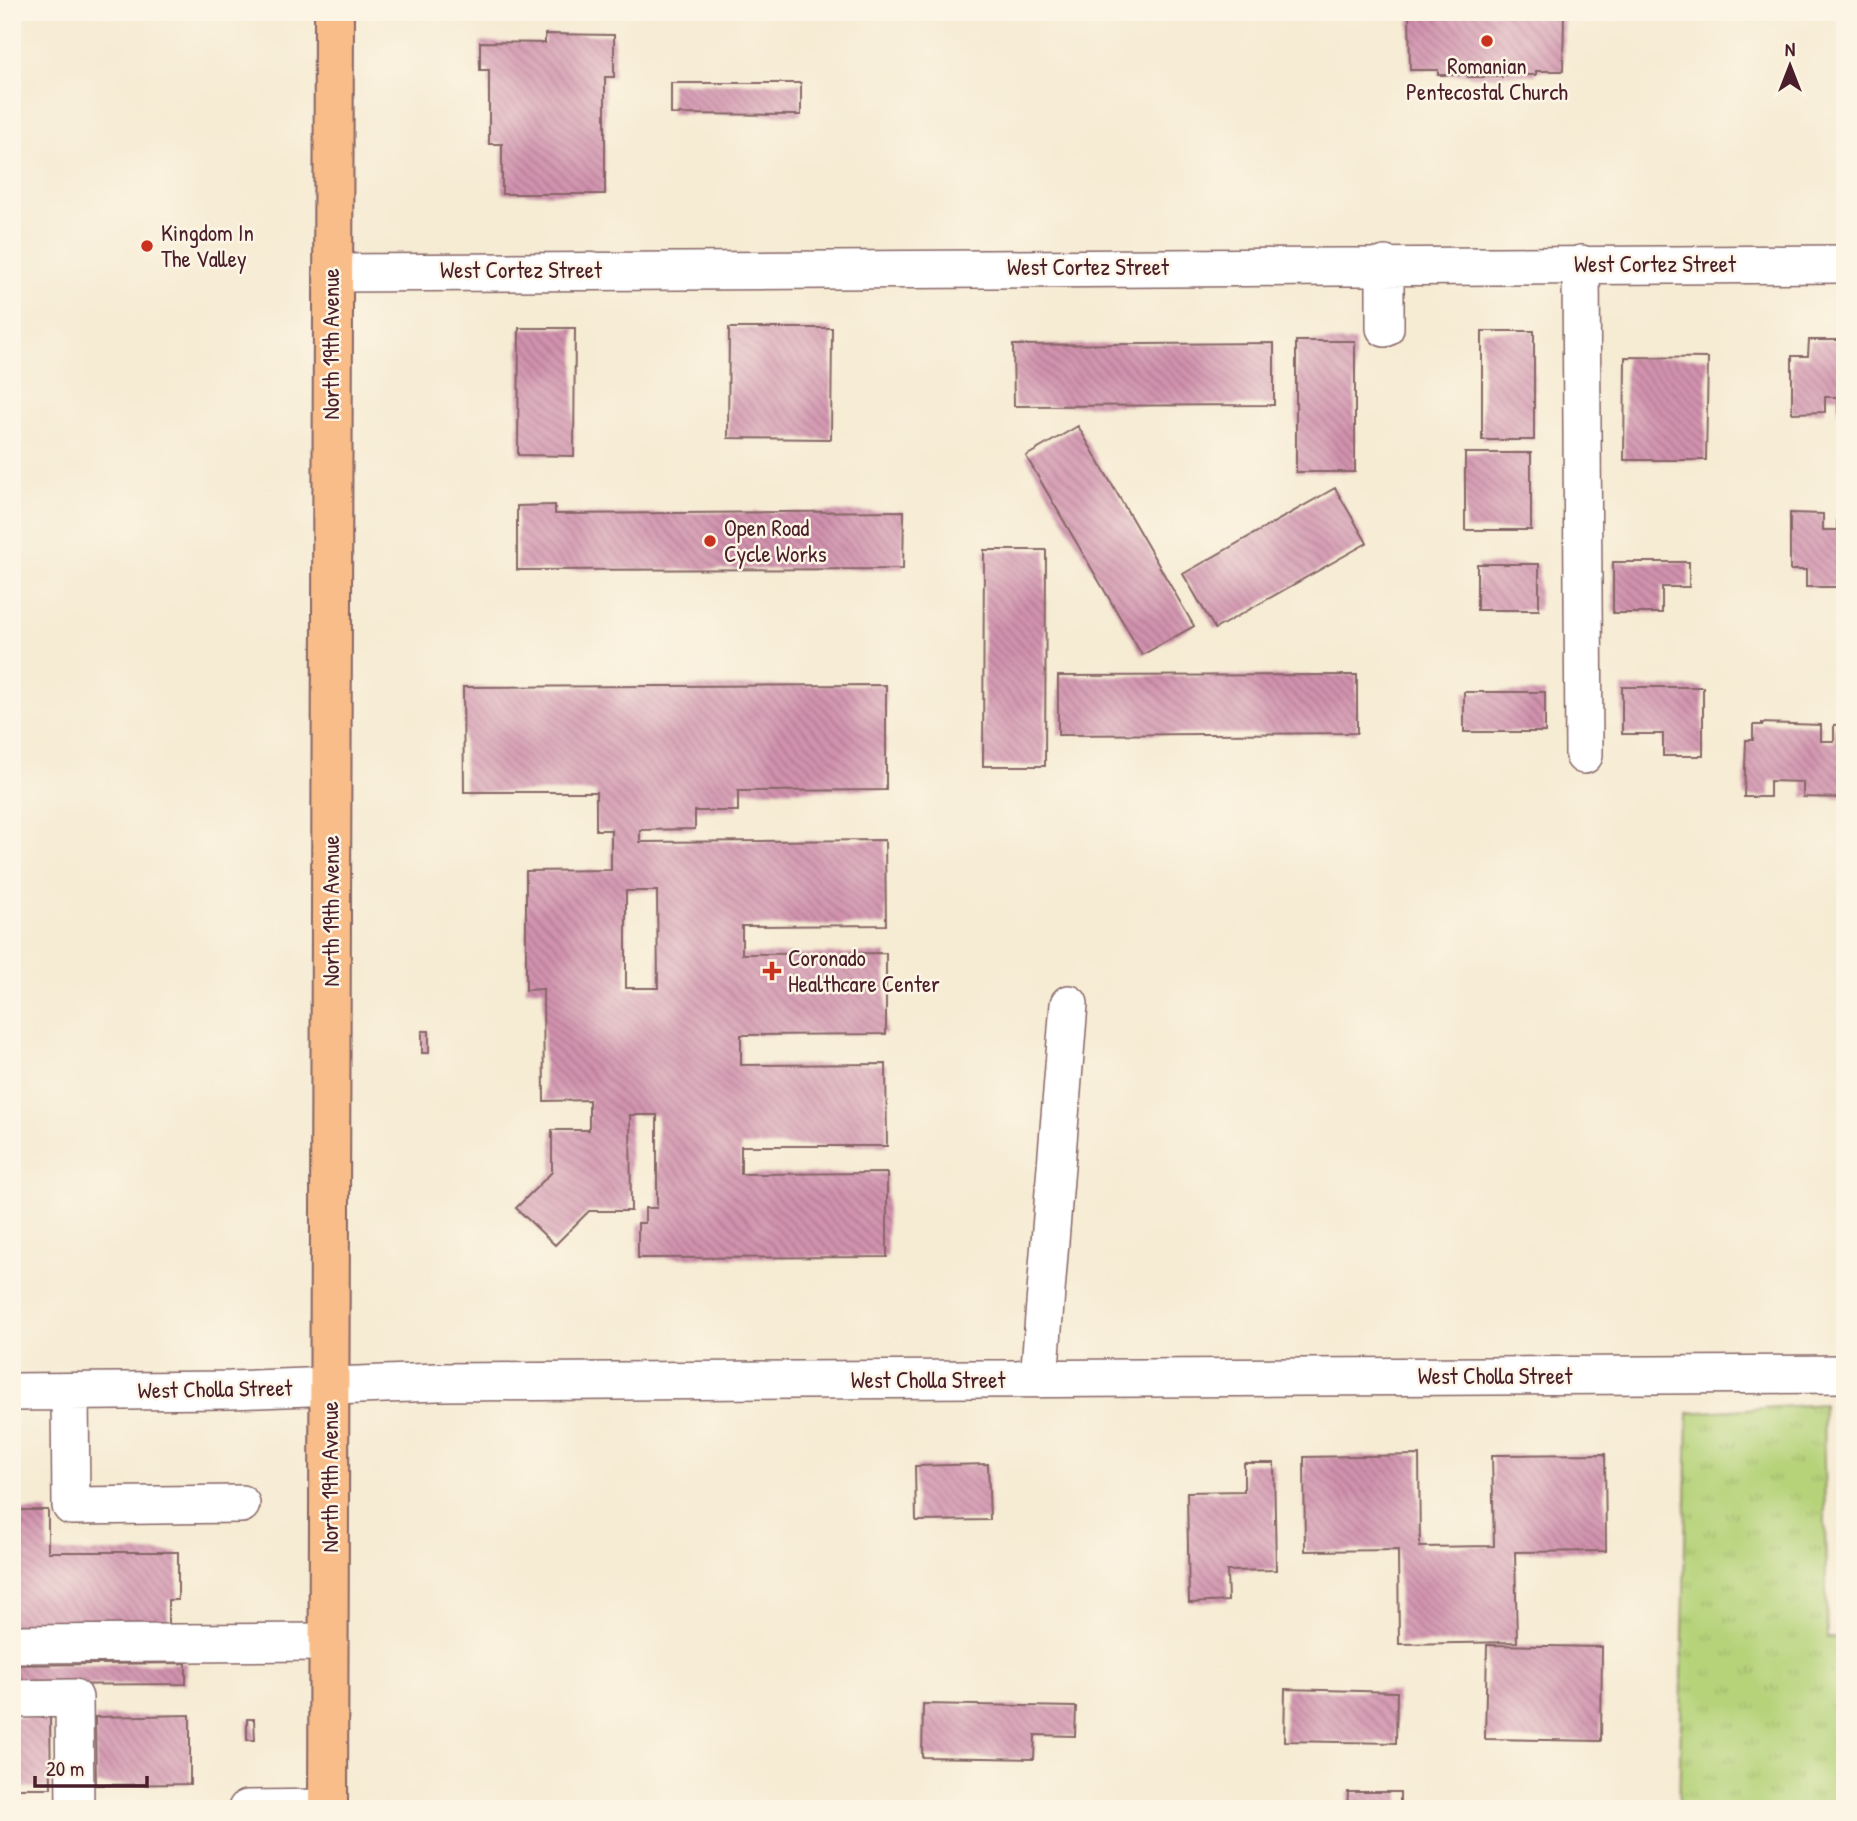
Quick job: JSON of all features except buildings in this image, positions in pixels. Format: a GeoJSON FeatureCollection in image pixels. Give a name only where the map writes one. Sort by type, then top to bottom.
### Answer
{"type":"FeatureCollection","features":[{"type":"Feature","properties":{"kind":"main road","name":"North 19th Avenue"},"geometry":{"type":"LineString","coordinates":[[328,1808],[334,12]]}},
{"type":"Feature","properties":{"kind":"street"},"geometry":{"type":"LineString","coordinates":[[1581,264],[1584,755]]}},
{"type":"Feature","properties":{"kind":"street","name":"West Cortez Street"},"geometry":{"type":"LineString","coordinates":[[332,273],[1845,264]]}},
{"type":"Feature","properties":{"kind":"street"},"geometry":{"type":"LineString","coordinates":[[1385,265],[1385,328]]}},
{"type":"Feature","properties":{"kind":"street"},"geometry":{"type":"LineString","coordinates":[[1039,1379],[1069,1004]]}},
{"type":"Feature","properties":{"kind":"street","name":"West Cholla Street"},"geometry":{"type":"LineString","coordinates":[[12,1392],[230,1390],[437,1382],[1845,1374]]}},
{"type":"Feature","properties":{"kind":"street"},"geometry":{"type":"LineString","coordinates":[[70,1392],[71,1506],[241,1504]]}},
{"type":"Feature","properties":{"kind":"street"},"geometry":{"type":"LineString","coordinates":[[12,1644],[329,1642]]}},
{"type":"Feature","properties":{"kind":"street"},"geometry":{"type":"LineString","coordinates":[[12,1699],[74,1698],[75,1809]]}},
{"type":"Feature","properties":{"kind":"street"},"geometry":{"type":"LineString","coordinates":[[247,1809],[328,1808]]}},
{"type":"Feature","properties":{"kind":"green space"},"geometry":{"type":"Polygon","coordinates":[[[1823,1404],[1827,1638],[1845,1638],[1845,1809],[1679,1809],[1688,1413],[1823,1404]]]}},
{"type":"Feature","properties":{"kind":"place","name":"Romanian Pentecostal Church"},"geometry":{"type":"Point","coordinates":[1487,41]}},
{"type":"Feature","properties":{"kind":"place","name":"Kingdom In The Valley"},"geometry":{"type":"Point","coordinates":[147,246]}},
{"type":"Feature","properties":{"kind":"place","name":"Open Road Cycle Works"},"geometry":{"type":"Point","coordinates":[710,541]}},
{"type":"Feature","properties":{"kind":"place","name":"Coronado Healthcare Center"},"geometry":{"type":"Point","coordinates":[772,971]}}]}
